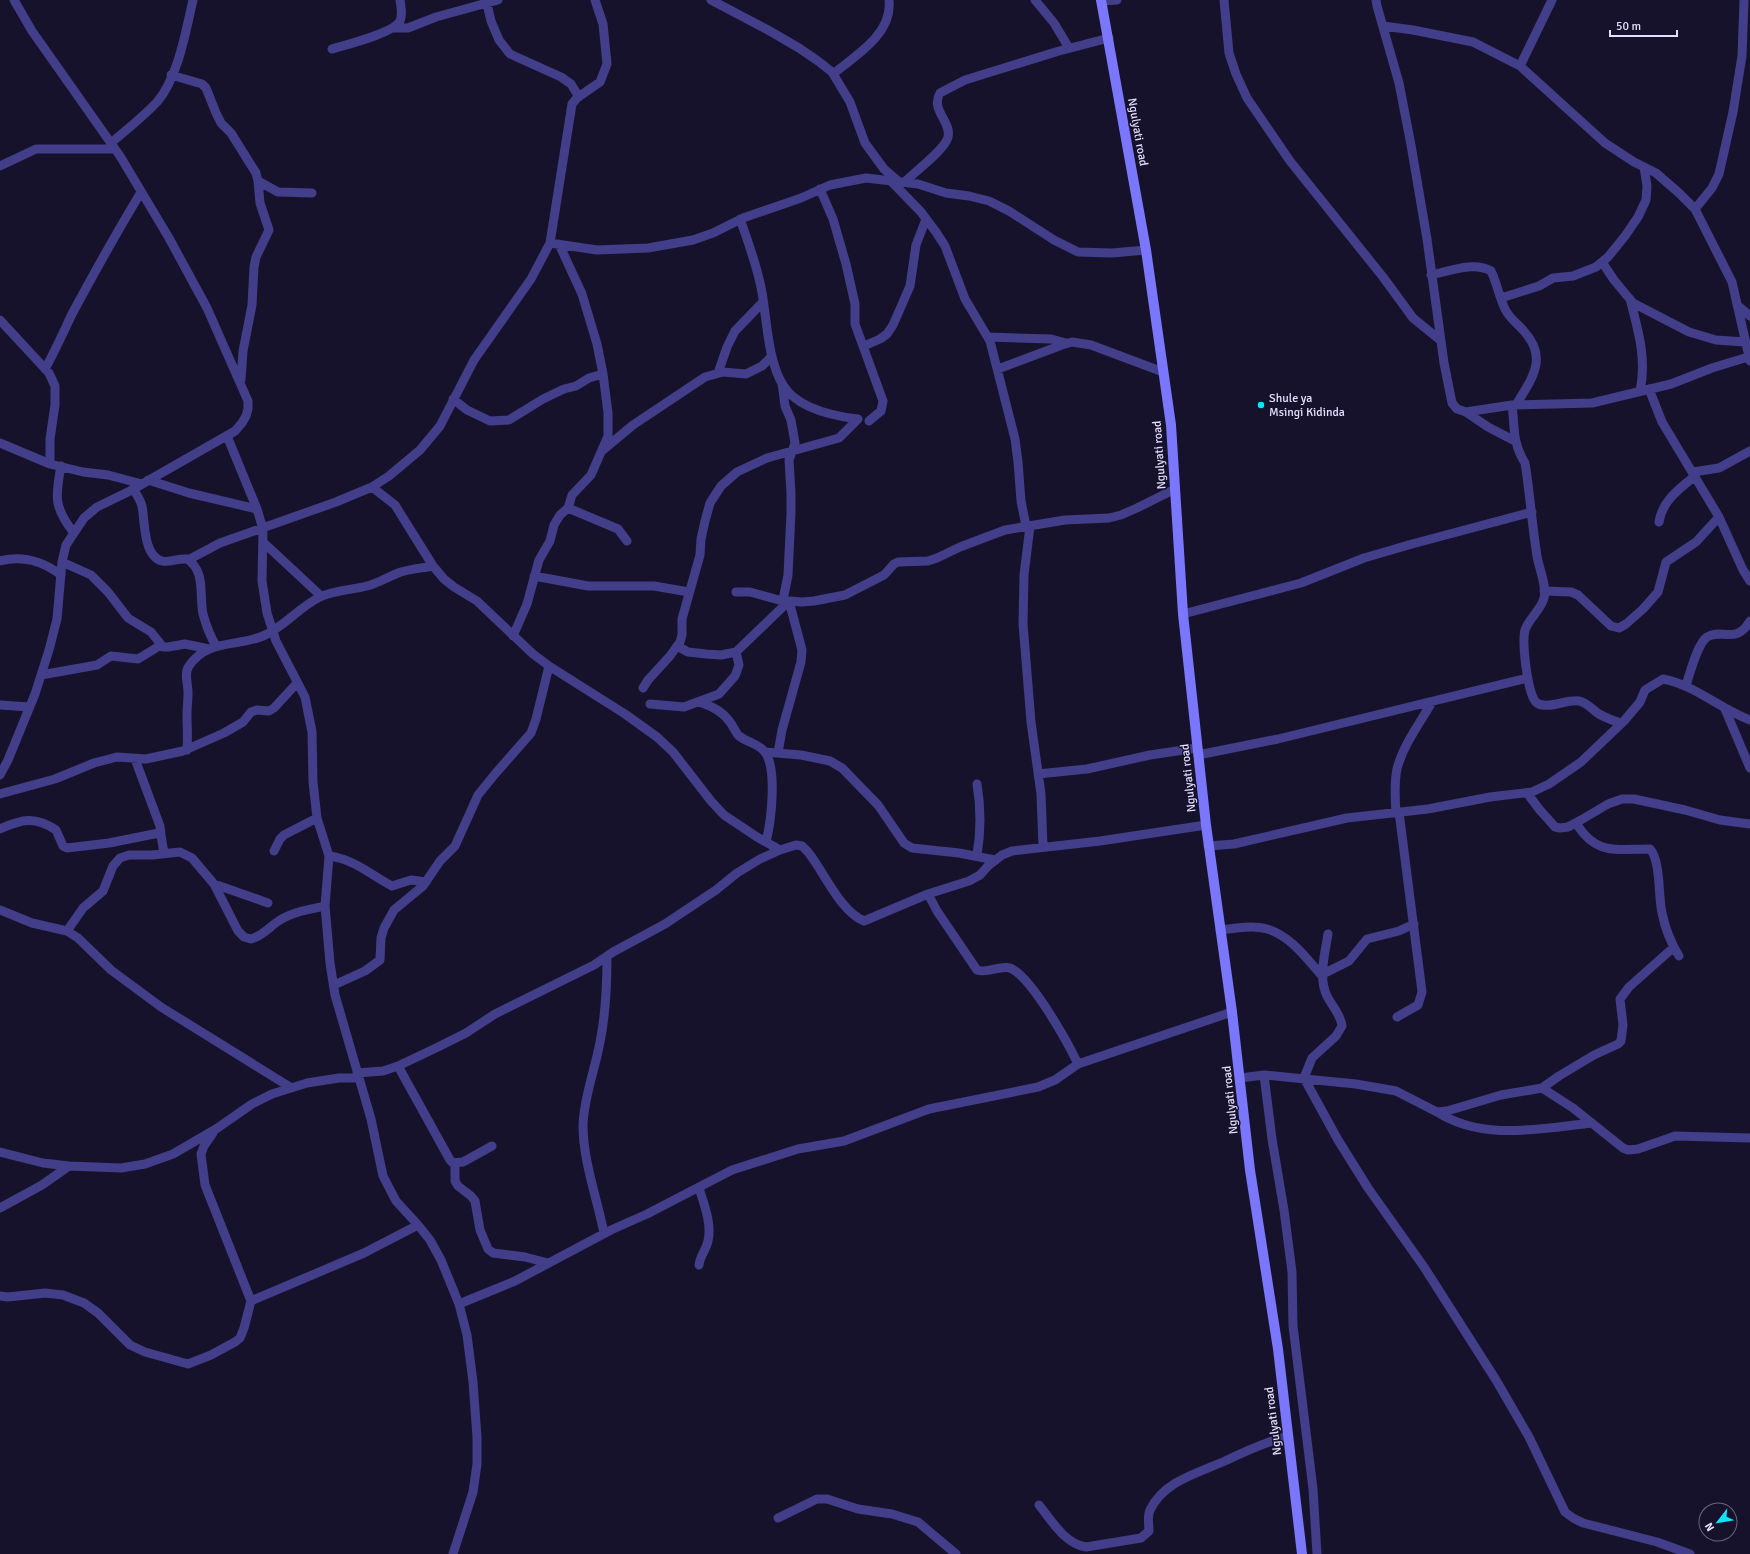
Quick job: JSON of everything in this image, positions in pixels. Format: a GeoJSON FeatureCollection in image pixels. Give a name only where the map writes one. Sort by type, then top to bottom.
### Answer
{"type":"FeatureCollection","features":[{"type":"Feature","properties":{"kind":"main road","name":"Ngulyati road"},"geometry":{"type":"LineString","coordinates":[[1101,0],[1146,250],[1171,425],[1183,614],[1208,846],[1232,1012],[1250,1170],[1278,1349],[1302,1554]]}},
{"type":"Feature","properties":{"kind":"street"},"geometry":{"type":"LineString","coordinates":[[0,775],[8,760],[29,707],[54,634],[62,562],[66,545],[84,518],[97,508],[227,436],[242,423],[248,409],[248,401],[241,382],[207,308],[141,192],[113,146],[32,31],[14,0]]}},
{"type":"Feature","properties":{"kind":"street"},"geometry":{"type":"LineString","coordinates":[[0,166],[36,149],[113,146],[158,101],[171,75],[182,47],[193,0]]}},
{"type":"Feature","properties":{"kind":"street"},"geometry":{"type":"LineString","coordinates":[[332,49],[357,42],[393,28],[400,22],[402,12],[400,0]]}},
{"type":"Feature","properties":{"kind":"street"},"geometry":{"type":"LineString","coordinates":[[393,28],[408,28],[436,17],[498,0]]}},
{"type":"Feature","properties":{"kind":"street"},"geometry":{"type":"LineString","coordinates":[[133,489],[141,504],[144,529],[151,554],[160,561],[168,562],[184,559],[188,560],[220,543],[263,529],[372,487],[389,476],[420,450],[440,426],[474,360],[531,279],[550,243],[571,110],[574,101],[578,97],[600,82],[606,64],[603,24],[595,0]]}},
{"type":"Feature","properties":{"kind":"street"},"geometry":{"type":"LineString","coordinates":[[712,0],[799,48],[818,61],[833,74],[850,102],[864,143],[884,169],[898,181],[906,196],[926,219],[945,246],[965,299],[988,337],[998,369],[1014,439],[1018,462],[1021,501],[1028,526],[1024,575],[1023,624],[1031,722],[1041,794],[1043,847]]}},
{"type":"Feature","properties":{"kind":"street"},"geometry":{"type":"LineString","coordinates":[[833,74],[852,60],[882,30],[888,14],[889,0]]}},
{"type":"Feature","properties":{"kind":"street"},"geometry":{"type":"LineString","coordinates":[[1035,0],[1054,23],[1069,48]]}},
{"type":"Feature","properties":{"kind":"street"},"geometry":{"type":"LineString","coordinates":[[1101,0],[1117,0]]}},
{"type":"Feature","properties":{"kind":"street"},"geometry":{"type":"LineString","coordinates":[[1224,0],[1229,53],[1236,74],[1251,104],[1290,161],[1414,318],[1440,340]]}},
{"type":"Feature","properties":{"kind":"street"},"geometry":{"type":"LineString","coordinates":[[1376,0],[1398,83],[1411,145],[1440,340],[1452,403],[1457,409],[1466,412],[1488,427],[1515,441]]}},
{"type":"Feature","properties":{"kind":"street"},"geometry":{"type":"LineString","coordinates":[[1520,66],[1552,0]]}},
{"type":"Feature","properties":{"kind":"street"},"geometry":{"type":"LineString","coordinates":[[1694,209],[1712,188],[1719,174],[1742,56],[1744,0]]}},
{"type":"Feature","properties":{"kind":"street"},"geometry":{"type":"LineString","coordinates":[[487,4],[491,22],[499,40],[510,54],[561,77],[571,84],[578,97]]}},
{"type":"Feature","properties":{"kind":"street"},"geometry":{"type":"LineString","coordinates":[[1383,26],[1413,30],[1473,42],[1520,66],[1605,143],[1656,173],[1694,209],[1732,282],[1749,359],[1712,368],[1671,384],[1592,403],[1514,405],[1466,412]]}},
{"type":"Feature","properties":{"kind":"street"},"geometry":{"type":"LineString","coordinates":[[898,181],[940,148],[948,138],[947,129],[936,103],[940,93],[965,80],[1069,48],[1109,38]]}},
{"type":"Feature","properties":{"kind":"street"},"geometry":{"type":"LineString","coordinates":[[171,75],[202,84],[206,88],[216,113],[247,157],[256,173],[258,181],[258,196],[269,230],[256,257],[254,267],[252,305],[243,351],[241,382]]}},
{"type":"Feature","properties":{"kind":"street"},"geometry":{"type":"LineString","coordinates":[[1501,298],[1539,286],[1553,278],[1573,276],[1596,267],[1602,262],[1625,236],[1638,217],[1646,200],[1647,186],[1644,167]]}},
{"type":"Feature","properties":{"kind":"street"},"geometry":{"type":"LineString","coordinates":[[550,243],[597,250],[648,248],[693,240],[713,233],[740,219],[801,198],[839,182],[866,178],[918,184],[946,192],[989,201],[1010,211],[1054,240],[1078,252],[1112,253],[1146,250]]}},
{"type":"Feature","properties":{"kind":"street"},"geometry":{"type":"LineString","coordinates":[[258,181],[278,192],[312,193]]}},
{"type":"Feature","properties":{"kind":"street"},"geometry":{"type":"LineString","coordinates":[[820,189],[833,219],[841,245],[854,299],[855,324],[883,401],[882,411],[870,421]]}},
{"type":"Feature","properties":{"kind":"street"},"geometry":{"type":"LineString","coordinates":[[45,369],[58,347],[69,320],[101,259],[141,192]]}},
{"type":"Feature","properties":{"kind":"street"},"geometry":{"type":"LineString","coordinates":[[740,219],[754,260],[764,302],[772,356],[782,382],[785,406],[791,420],[795,443],[789,460],[791,493],[786,601],[802,650],[801,662],[782,730],[778,753]]}},
{"type":"Feature","properties":{"kind":"street"},"geometry":{"type":"LineString","coordinates":[[864,346],[887,334],[893,325],[910,286],[916,245],[926,219]]}},
{"type":"Feature","properties":{"kind":"street"},"geometry":{"type":"LineString","coordinates":[[513,636],[527,604],[539,560],[550,541],[554,525],[560,515],[568,508],[572,495],[591,476],[608,436],[608,413],[603,374],[596,344],[582,294],[559,244]]}},
{"type":"Feature","properties":{"kind":"street"},"geometry":{"type":"LineString","coordinates":[[1602,262],[1633,303],[1689,332],[1716,340],[1745,342]]}},
{"type":"Feature","properties":{"kind":"street"},"geometry":{"type":"LineString","coordinates":[[1431,275],[1471,267],[1485,267],[1492,271],[1505,310],[1531,340],[1537,354],[1533,376],[1514,405],[1515,441],[1525,463],[1537,557],[1544,591],[1544,597],[1541,604],[1525,630],[1526,666],[1532,694],[1538,704],[1560,704],[1571,700],[1580,701],[1599,714],[1621,723]]}},
{"type":"Feature","properties":{"kind":"street"},"geometry":{"type":"LineString","coordinates":[[1630,299],[1643,353],[1644,374],[1640,391]]}},
{"type":"Feature","properties":{"kind":"street"},"geometry":{"type":"LineString","coordinates":[[718,373],[727,347],[735,331],[764,302]]}},
{"type":"Feature","properties":{"kind":"street"},"geometry":{"type":"LineString","coordinates":[[1737,305],[1750,316]]}},
{"type":"Feature","properties":{"kind":"street"},"geometry":{"type":"LineString","coordinates":[[0,320],[49,373],[55,386],[55,405],[50,438],[50,464]]}},
{"type":"Feature","properties":{"kind":"street"},"geometry":{"type":"LineString","coordinates":[[988,337],[1051,339],[1066,344]]}},
{"type":"Feature","properties":{"kind":"street"},"geometry":{"type":"LineString","coordinates":[[998,369],[1072,342],[1091,345],[1163,372]]}},
{"type":"Feature","properties":{"kind":"street"},"geometry":{"type":"LineString","coordinates":[[603,450],[633,425],[705,378],[718,373],[746,374],[762,366],[772,356]]}},
{"type":"Feature","properties":{"kind":"street"},"geometry":{"type":"LineString","coordinates":[[453,399],[467,410],[490,421],[509,420],[543,399],[564,389],[576,386],[589,378],[603,374]]}},
{"type":"Feature","properties":{"kind":"street"},"geometry":{"type":"LineString","coordinates":[[643,688],[677,646],[682,636],[682,619],[700,555],[701,539],[710,503],[721,486],[737,472],[752,464],[767,458],[839,438],[858,418],[811,408],[795,397],[782,382]]}},
{"type":"Feature","properties":{"kind":"street"},"geometry":{"type":"LineString","coordinates":[[1649,389],[1662,422],[1719,517],[1743,570],[1750,581]]}},
{"type":"Feature","properties":{"kind":"street"},"geometry":{"type":"LineString","coordinates":[[227,436],[257,509],[263,529],[264,542],[262,581],[267,613],[287,664],[305,697],[312,732],[313,782],[317,818],[329,856],[325,906],[334,986],[371,1119],[383,1176],[396,1201],[430,1240],[458,1304],[467,1335],[473,1382],[477,1437],[477,1464],[473,1492],[453,1554]]}},
{"type":"Feature","properties":{"kind":"street"},"geometry":{"type":"LineString","coordinates":[[0,443],[50,464],[145,482],[257,509]]}},
{"type":"Feature","properties":{"kind":"street"},"geometry":{"type":"LineString","coordinates":[[1659,522],[1665,504],[1694,474],[1719,468],[1750,452]]}},
{"type":"Feature","properties":{"kind":"street"},"geometry":{"type":"LineString","coordinates":[[61,466],[58,483],[59,510],[63,520],[74,533]]}},
{"type":"Feature","properties":{"kind":"street"},"geometry":{"type":"LineString","coordinates":[[372,487],[395,505],[444,579],[477,601],[513,636],[549,666],[625,714],[657,737],[673,752],[711,801],[724,815],[780,850]]}},
{"type":"Feature","properties":{"kind":"street"},"geometry":{"type":"LineString","coordinates":[[736,592],[750,592],[786,601],[814,601],[845,596],[884,574],[898,562],[928,561],[980,538],[1005,530],[1065,520],[1109,518],[1121,515],[1174,489]]}},
{"type":"Feature","properties":{"kind":"street"},"geometry":{"type":"LineString","coordinates":[[568,508],[618,528],[626,541]]}},
{"type":"Feature","properties":{"kind":"street"},"geometry":{"type":"LineString","coordinates":[[1183,614],[1301,583],[1364,558],[1532,512]]}},
{"type":"Feature","properties":{"kind":"street"},"geometry":{"type":"LineString","coordinates":[[1544,591],[1571,592],[1578,595],[1611,626],[1619,628],[1644,609],[1658,592],[1666,562],[1696,542],[1719,517]]}},
{"type":"Feature","properties":{"kind":"street"},"geometry":{"type":"LineString","coordinates":[[264,542],[321,596]]}},
{"type":"Feature","properties":{"kind":"street"},"geometry":{"type":"LineString","coordinates":[[0,561],[12,558],[28,558],[49,566],[61,575]]}},
{"type":"Feature","properties":{"kind":"street"},"geometry":{"type":"LineString","coordinates":[[188,560],[194,566],[199,575],[203,614],[213,648]]}},
{"type":"Feature","properties":{"kind":"street"},"geometry":{"type":"LineString","coordinates":[[62,562],[91,575],[108,592],[128,618],[151,632],[162,645],[168,647],[185,644],[213,648],[250,641],[273,631],[289,617],[321,596],[368,586],[402,572],[434,566]]}},
{"type":"Feature","properties":{"kind":"street"},"geometry":{"type":"LineString","coordinates":[[534,576],[588,586],[654,586],[689,592]]}},
{"type":"Feature","properties":{"kind":"street"},"geometry":{"type":"LineString","coordinates":[[677,646],[688,652],[706,654],[721,655],[736,652],[786,601]]}},
{"type":"Feature","properties":{"kind":"street"},"geometry":{"type":"LineString","coordinates":[[1686,685],[1698,650],[1706,638],[1711,635],[1726,635],[1742,632],[1750,621]]}},
{"type":"Feature","properties":{"kind":"street"},"geometry":{"type":"LineString","coordinates":[[41,675],[97,665],[112,656],[138,659],[162,645]]}},
{"type":"Feature","properties":{"kind":"street"},"geometry":{"type":"LineString","coordinates":[[187,750],[189,735],[186,672],[194,660],[213,648]]}},
{"type":"Feature","properties":{"kind":"street"},"geometry":{"type":"LineString","coordinates":[[650,704],[684,707],[719,694],[735,676],[739,665],[736,652]]}},
{"type":"Feature","properties":{"kind":"street"},"geometry":{"type":"LineString","coordinates":[[334,986],[365,971],[380,960],[381,938],[384,928],[394,910],[415,894],[426,882],[440,861],[455,846],[478,795],[531,733],[549,666]]}},
{"type":"Feature","properties":{"kind":"street"},"geometry":{"type":"LineString","coordinates":[[1038,774],[1087,769],[1150,755],[1198,752],[1278,739],[1528,678]]}},
{"type":"Feature","properties":{"kind":"street"},"geometry":{"type":"LineString","coordinates":[[1208,846],[1234,844],[1347,818],[1428,809],[1490,797],[1528,792],[1549,784],[1563,776],[1581,762],[1640,702],[1645,690],[1655,682],[1663,679],[1686,685],[1726,709],[1750,720]]}},
{"type":"Feature","properties":{"kind":"street"},"geometry":{"type":"LineString","coordinates":[[0,794],[55,779],[94,763],[117,757],[146,759],[187,750],[228,731],[243,722],[251,712],[257,710],[269,711],[274,708],[297,683]]}},
{"type":"Feature","properties":{"kind":"street"},"geometry":{"type":"LineString","coordinates":[[700,702],[721,711],[739,735],[765,752],[769,759],[772,785],[770,827],[766,842]]}},
{"type":"Feature","properties":{"kind":"street"},"geometry":{"type":"LineString","coordinates":[[1397,1017],[1418,1005],[1422,992],[1414,924],[1395,798],[1397,770],[1403,753],[1432,702]]}},
{"type":"Feature","properties":{"kind":"street"},"geometry":{"type":"LineString","coordinates":[[0,705],[29,707]]}},
{"type":"Feature","properties":{"kind":"street"},"geometry":{"type":"LineString","coordinates":[[1726,709],[1750,768]]}},
{"type":"Feature","properties":{"kind":"street"},"geometry":{"type":"LineString","coordinates":[[765,752],[801,755],[830,761],[842,768],[878,805],[904,843],[912,848],[977,855],[995,860]]}},
{"type":"Feature","properties":{"kind":"street"},"geometry":{"type":"LineString","coordinates":[[135,759],[160,826],[164,854]]}},
{"type":"Feature","properties":{"kind":"street"},"geometry":{"type":"LineString","coordinates":[[977,784],[981,826],[977,855]]}},
{"type":"Feature","properties":{"kind":"street"},"geometry":{"type":"LineString","coordinates":[[1528,792],[1539,810],[1555,827],[1560,828],[1576,823],[1608,804],[1622,799],[1634,799],[1685,810],[1720,820],[1750,824]]}},
{"type":"Feature","properties":{"kind":"street"},"geometry":{"type":"LineString","coordinates":[[274,851],[280,839],[284,835],[317,818]]}},
{"type":"Feature","properties":{"kind":"street"},"geometry":{"type":"LineString","coordinates":[[0,829],[15,822],[28,819],[40,822],[56,830],[63,846],[67,848],[109,843],[161,834]]}},
{"type":"Feature","properties":{"kind":"street"},"geometry":{"type":"LineString","coordinates":[[1576,823],[1586,838],[1594,845],[1610,849],[1650,849],[1653,852],[1656,861],[1662,912],[1674,947],[1679,956]]}},
{"type":"Feature","properties":{"kind":"street"},"geometry":{"type":"LineString","coordinates":[[2,1154],[43,1163],[69,1166],[121,1168],[146,1164],[173,1154],[216,1129],[252,1104],[290,1087],[383,1071],[398,1066],[436,1048],[495,1014],[594,966],[607,956],[690,908],[737,873],[780,850],[796,845],[802,846],[817,864],[847,908],[855,917],[864,922],[928,894],[969,881],[980,875],[995,860],[1012,851],[1100,841],[1206,825]]}},
{"type":"Feature","properties":{"kind":"street"},"geometry":{"type":"LineString","coordinates":[[67,931],[83,908],[103,891],[108,876],[120,858],[129,855],[180,852],[192,858],[214,884],[238,931],[244,937],[251,939],[263,934],[280,920],[325,906]]}},
{"type":"Feature","properties":{"kind":"street"},"geometry":{"type":"LineString","coordinates":[[329,856],[340,857],[354,863],[392,886],[411,880],[426,882]]}},
{"type":"Feature","properties":{"kind":"street"},"geometry":{"type":"LineString","coordinates":[[214,884],[268,903]]}},
{"type":"Feature","properties":{"kind":"street"},"geometry":{"type":"LineString","coordinates":[[928,894],[955,939],[977,970],[988,971],[1005,967],[1016,972],[1049,1013],[1066,1040],[1078,1064]]}},
{"type":"Feature","properties":{"kind":"street"},"geometry":{"type":"LineString","coordinates":[[0,910],[32,923],[67,931],[78,938],[111,970],[161,1007],[290,1087]]}},
{"type":"Feature","properties":{"kind":"street"},"geometry":{"type":"LineString","coordinates":[[1323,976],[1349,961],[1367,939],[1399,931],[1414,924]]}},
{"type":"Feature","properties":{"kind":"street"},"geometry":{"type":"LineString","coordinates":[[1220,930],[1255,927],[1268,929],[1288,938],[1323,976]]}},
{"type":"Feature","properties":{"kind":"street"},"geometry":{"type":"LineString","coordinates":[[1304,1078],[1312,1058],[1336,1036],[1342,1026],[1339,1015],[1326,995],[1323,984],[1328,934]]}},
{"type":"Feature","properties":{"kind":"street"},"geometry":{"type":"LineString","coordinates":[[1437,1112],[1447,1111],[1501,1095],[1542,1088],[1594,1055],[1618,1044],[1621,1040],[1623,1025],[1620,998],[1629,987],[1674,947]]}},
{"type":"Feature","properties":{"kind":"street"},"geometry":{"type":"LineString","coordinates":[[604,1233],[598,1201],[588,1169],[583,1138],[583,1124],[586,1096],[600,1044],[605,1018],[607,956]]}},
{"type":"Feature","properties":{"kind":"street"},"geometry":{"type":"LineString","coordinates":[[458,1304],[515,1281],[604,1233],[647,1214],[668,1202],[740,1168],[798,1149],[844,1141],[929,1109],[1038,1086],[1055,1080],[1078,1064],[1232,1012]]}},
{"type":"Feature","properties":{"kind":"street"},"geometry":{"type":"LineString","coordinates":[[398,1066],[450,1160],[455,1163],[463,1162],[492,1146]]}},
{"type":"Feature","properties":{"kind":"street"},"geometry":{"type":"LineString","coordinates":[[1240,1078],[1264,1075],[1304,1078],[1356,1084],[1396,1091],[1446,1117],[1467,1126],[1492,1131],[1514,1131],[1592,1122]]}},
{"type":"Feature","properties":{"kind":"street"},"geometry":{"type":"LineString","coordinates":[[1264,1075],[1292,1272],[1292,1326],[1313,1489],[1317,1554]]}},
{"type":"Feature","properties":{"kind":"street"},"geometry":{"type":"LineString","coordinates":[[1304,1078],[1338,1140],[1368,1188],[1424,1267],[1485,1362],[1529,1437],[1565,1512],[1573,1518],[1583,1522],[1657,1542],[1690,1554]]}},
{"type":"Feature","properties":{"kind":"street"},"geometry":{"type":"LineString","coordinates":[[1542,1088],[1557,1096],[1592,1122],[1623,1148],[1628,1150],[1638,1149],[1675,1136],[1750,1138]]}},
{"type":"Feature","properties":{"kind":"street"},"geometry":{"type":"LineString","coordinates":[[0,1296],[8,1297],[44,1293],[63,1295],[84,1303],[98,1313],[130,1345],[145,1352],[188,1364],[211,1355],[235,1342],[240,1338],[244,1328],[251,1301],[205,1185],[201,1154],[204,1146],[216,1129]]}},
{"type":"Feature","properties":{"kind":"street"},"geometry":{"type":"LineString","coordinates":[[455,1163],[455,1182],[475,1201],[480,1230],[488,1249],[493,1253],[525,1257],[548,1263]]}},
{"type":"Feature","properties":{"kind":"street"},"geometry":{"type":"LineString","coordinates":[[0,1208],[42,1185],[69,1166]]}},
{"type":"Feature","properties":{"kind":"street"},"geometry":{"type":"LineString","coordinates":[[699,1188],[706,1211],[709,1234],[707,1244],[699,1258],[699,1265]]}},
{"type":"Feature","properties":{"kind":"street"},"geometry":{"type":"LineString","coordinates":[[251,1301],[357,1256],[418,1225]]}},
{"type":"Feature","properties":{"kind":"street"},"geometry":{"type":"LineString","coordinates":[[1039,1505],[1067,1539],[1078,1546],[1086,1548],[1141,1538],[1148,1531],[1148,1517],[1150,1510],[1160,1496],[1176,1482],[1188,1475],[1248,1450],[1288,1436]]}},
{"type":"Feature","properties":{"kind":"street"},"geometry":{"type":"LineString","coordinates":[[778,1518],[817,1499],[827,1499],[858,1509],[905,1517],[925,1527],[956,1554]]}},
{"type":"Feature","properties":{"kind":"place","name":"Shule ya Msingi Kidinda"},"geometry":{"type":"Point","coordinates":[1261,405]}}]}
